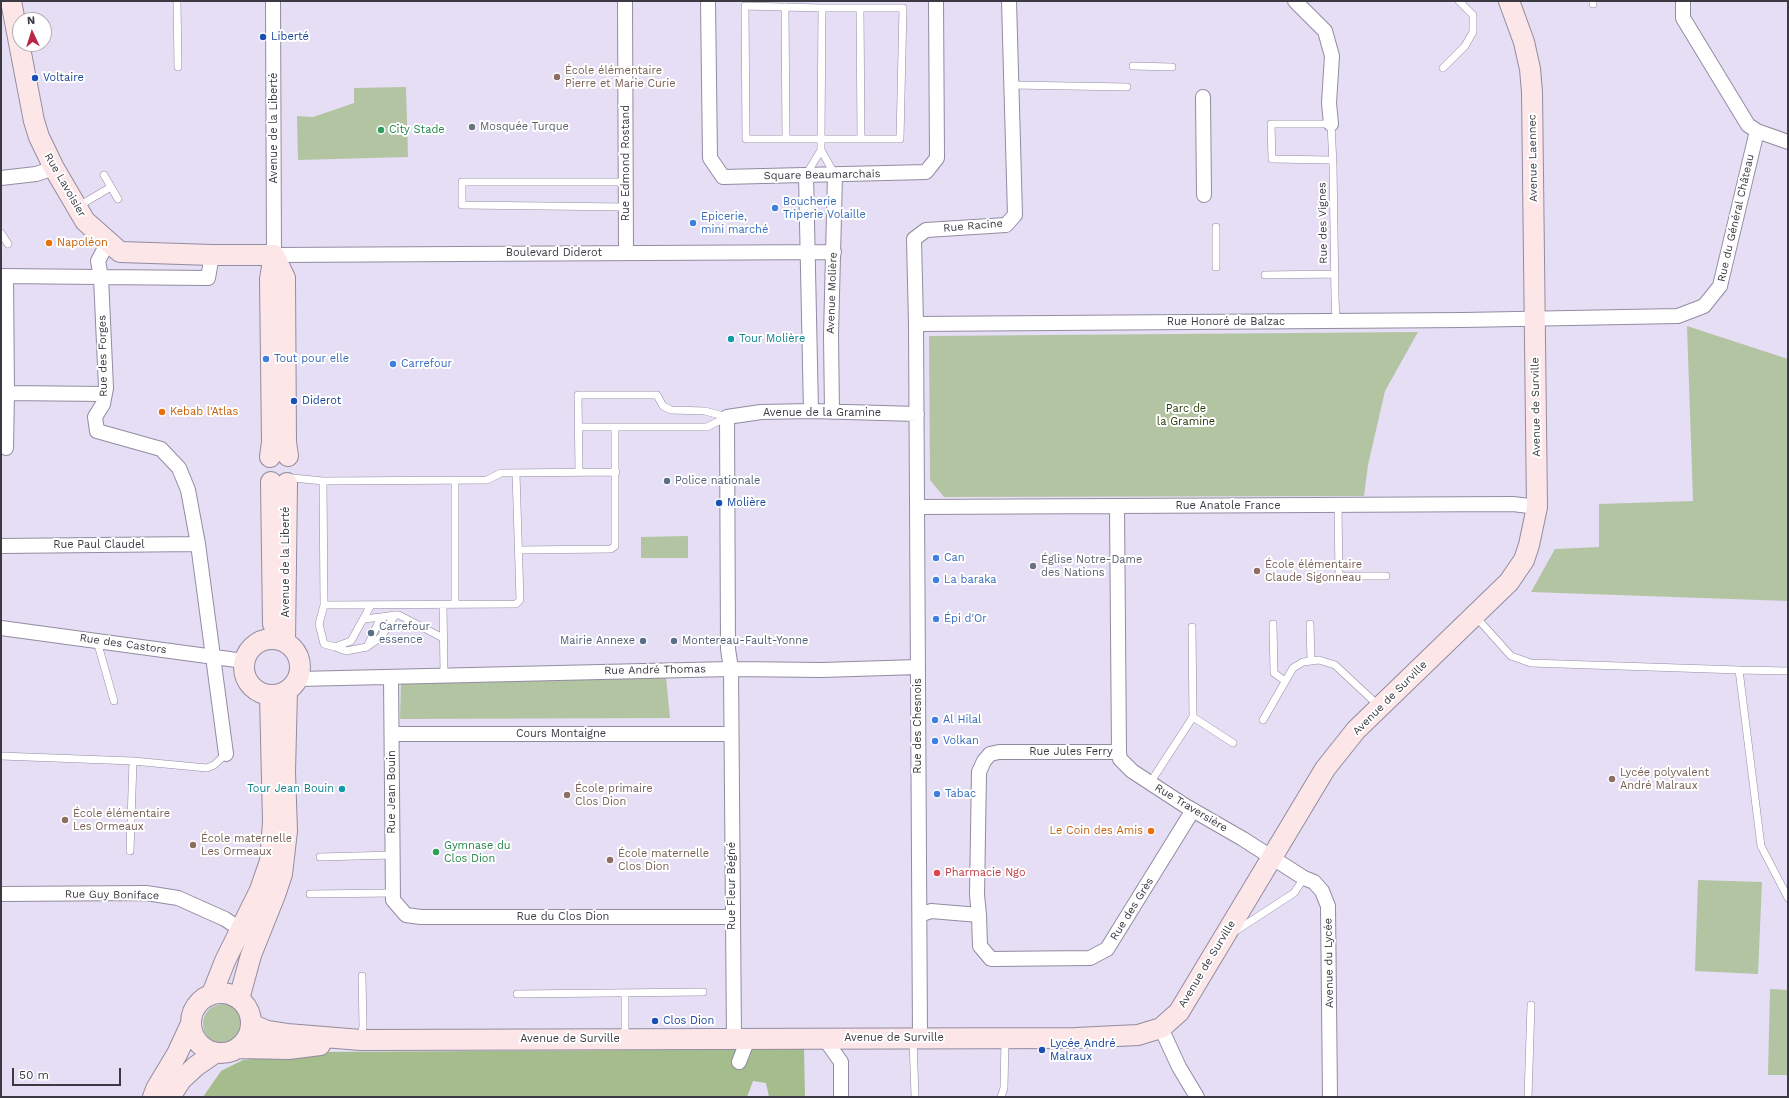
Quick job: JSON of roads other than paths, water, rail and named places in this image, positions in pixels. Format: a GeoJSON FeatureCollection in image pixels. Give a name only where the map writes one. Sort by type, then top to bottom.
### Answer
{"type":"FeatureCollection","features":[{"type":"Feature","properties":{"kind":"street","name":"Rue Lavoisier"},"geometry":{"type":"LineString","coordinates":[[11,1],[34,121],[39,137],[54,168],[86,221],[120,252],[212,255],[274,254]]}},
{"type":"Feature","properties":{"kind":"street","name":"Avenue de la Liberté"},"geometry":{"type":"LineString","coordinates":[[273,1],[274,254],[270,279],[272,442],[279,457]]}},
{"type":"Feature","properties":{"kind":"street","name":"Rue Edmond Rostand"},"geometry":{"type":"LineString","coordinates":[[625,1],[626,252]]}},
{"type":"Feature","properties":{"kind":"street","name":"Square Beaumarchais"},"geometry":{"type":"LineString","coordinates":[[708,1],[710,158],[723,177],[926,172],[937,158],[936,1]]}},
{"type":"Feature","properties":{"kind":"street","name":"Rue Racine"},"geometry":{"type":"LineString","coordinates":[[917,414],[914,239],[926,230],[1006,225],[1015,215],[1009,1]]}},
{"type":"Feature","properties":{"kind":"street"},"geometry":{"type":"LineString","coordinates":[[1295,1],[1325,31],[1332,56],[1329,103],[1331,124]]}},
{"type":"Feature","properties":{"kind":"street","name":"Avenue Laennec"},"geometry":{"type":"LineString","coordinates":[[1509,1],[1524,42],[1530,69],[1535,318]]}},
{"type":"Feature","properties":{"kind":"street"},"geometry":{"type":"LineString","coordinates":[[1683,1],[1683,18],[1748,125],[1757,131],[1788,142]]}},
{"type":"Feature","properties":{"kind":"street"},"geometry":{"type":"LineString","coordinates":[[1203,97],[1204,195]]}},
{"type":"Feature","properties":{"kind":"street","name":"Rue du Général Château"},"geometry":{"type":"LineString","coordinates":[[1535,318],[1678,316],[1704,306],[1720,286],[1757,131]]}},
{"type":"Feature","properties":{"kind":"street"},"geometry":{"type":"LineString","coordinates":[[1,178],[36,174],[54,168]]}},
{"type":"Feature","properties":{"kind":"street","name":"Avenue Molière"},"geometry":{"type":"LineString","coordinates":[[806,175],[811,411]]}},
{"type":"Feature","properties":{"kind":"street","name":"Avenue Molière"},"geometry":{"type":"LineString","coordinates":[[832,412],[831,335],[835,175]]}},
{"type":"Feature","properties":{"kind":"street","name":"Rue des Forges"},"geometry":{"type":"LineString","coordinates":[[108,242],[98,261],[101,277],[105,394],[103,404],[95,417],[97,432],[161,449],[179,468],[188,490],[198,544]]}},
{"type":"Feature","properties":{"kind":"street","name":"Boulevard Diderot"},"geometry":{"type":"LineString","coordinates":[[274,254],[834,252]]}},
{"type":"Feature","properties":{"kind":"street"},"geometry":{"type":"LineString","coordinates":[[6,448],[7,393],[3,276],[208,278],[212,255]]}},
{"type":"Feature","properties":{"kind":"street","name":"Rue Honoré de Balzac"},"geometry":{"type":"LineString","coordinates":[[916,324],[1463,320],[1535,318]]}},
{"type":"Feature","properties":{"kind":"street","name":"Avenue de Surville"},"geometry":{"type":"LineString","coordinates":[[251,1024],[267,1031],[287,1034],[361,1040],[1076,1038],[1138,1035],[1161,1028],[1179,1012],[1325,769],[1356,730],[1509,582],[1524,560],[1538,507],[1535,318]]}},
{"type":"Feature","properties":{"kind":"street"},"geometry":{"type":"LineString","coordinates":[[7,393],[105,394]]}},
{"type":"Feature","properties":{"kind":"street","name":"Avenue de la Gramine"},"geometry":{"type":"LineString","coordinates":[[727,417],[761,412],[811,411],[917,414]]}},
{"type":"Feature","properties":{"kind":"street","name":"Rue des Chesnois"},"geometry":{"type":"LineString","coordinates":[[917,414],[920,915],[917,1038]]}},
{"type":"Feature","properties":{"kind":"street","name":"Rue Fleur Bégné"},"geometry":{"type":"LineString","coordinates":[[727,417],[728,649],[731,669],[732,917],[741,1039]]}},
{"type":"Feature","properties":{"kind":"street"},"geometry":{"type":"LineString","coordinates":[[279,457],[294,464],[295,474],[284,481],[265,474],[264,470],[265,465],[279,457]]}},
{"type":"Feature","properties":{"kind":"street","name":"Avenue de la Liberté"},"geometry":{"type":"LineString","coordinates":[[278,640],[284,481]]}},
{"type":"Feature","properties":{"kind":"street","name":"Rue Anatole France"},"geometry":{"type":"LineString","coordinates":[[918,508],[1513,504],[1538,507]]}},
{"type":"Feature","properties":{"kind":"street","name":"Rue Jules Ferry"},"geometry":{"type":"LineString","coordinates":[[979,915],[977,895],[979,772],[984,761],[990,754],[999,752],[1119,752],[1117,507]]}},
{"type":"Feature","properties":{"kind":"street"},"geometry":{"type":"LineString","coordinates":[[198,544],[226,754]]}},
{"type":"Feature","properties":{"kind":"street","name":"Rue Paul Claudel"},"geometry":{"type":"LineString","coordinates":[[1,546],[198,544]]}},
{"type":"Feature","properties":{"kind":"street","name":"Rue des Castors"},"geometry":{"type":"LineString","coordinates":[[1,628],[244,661]]}},
{"type":"Feature","properties":{"kind":"street"},"geometry":{"type":"LineString","coordinates":[[212,994],[240,929],[260,890],[270,861],[285,688],[300,670],[300,662],[292,647],[278,640],[261,641],[253,646],[247,653],[244,661],[244,671],[247,680],[253,688],[261,693],[285,688]]}},
{"type":"Feature","properties":{"kind":"street","name":"Rue André Thomas"},"geometry":{"type":"LineString","coordinates":[[285,688],[391,677],[444,675],[731,669],[822,670],[918,667]]}},
{"type":"Feature","properties":{"kind":"street","name":"Rue Jean Bouin"},"geometry":{"type":"LineString","coordinates":[[391,677],[393,900],[398,906]]}},
{"type":"Feature","properties":{"kind":"street"},"geometry":{"type":"LineString","coordinates":[[239,999],[251,955],[276,895],[282,874],[287,831],[285,688]]}},
{"type":"Feature","properties":{"kind":"street","name":"Cours Montaigne"},"geometry":{"type":"LineString","coordinates":[[392,734],[731,734]]}},
{"type":"Feature","properties":{"kind":"street","name":"Rue Traversière"},"geometry":{"type":"LineString","coordinates":[[1119,752],[1120,759],[1124,764],[1150,783],[1272,856]]}},
{"type":"Feature","properties":{"kind":"street","name":"Rue des Grès"},"geometry":{"type":"LineString","coordinates":[[979,915],[980,946],[991,959],[1090,958],[1107,949],[1193,810]]}},
{"type":"Feature","properties":{"kind":"street","name":"Avenue du Lycée"},"geometry":{"type":"LineString","coordinates":[[1272,856],[1304,878],[1314,882],[1322,891],[1328,906],[1330,1097]]}},
{"type":"Feature","properties":{"kind":"street","name":"Rue Guy Boniface"},"geometry":{"type":"LineString","coordinates":[[1,894],[146,894],[172,897],[178,898],[209,912],[240,929]]}},
{"type":"Feature","properties":{"kind":"street","name":"Rue du Clos Dion"},"geometry":{"type":"LineString","coordinates":[[398,906],[406,915],[421,917],[732,917]]}},
{"type":"Feature","properties":{"kind":"street"},"geometry":{"type":"LineString","coordinates":[[920,915],[931,912],[979,915]]}},
{"type":"Feature","properties":{"kind":"street"},"geometry":{"type":"LineString","coordinates":[[153,1097],[156,1089],[177,1054],[190,1026],[191,1016],[195,1006],[212,994],[221,993],[239,999],[250,1014],[251,1024],[247,1037],[238,1048]]}},
{"type":"Feature","properties":{"kind":"street"},"geometry":{"type":"LineString","coordinates":[[190,1026],[193,1036],[198,1043],[206,1050],[215,1053]]}},
{"type":"Feature","properties":{"kind":"street"},"geometry":{"type":"LineString","coordinates":[[1161,1028],[1179,1067],[1197,1097]]}},
{"type":"Feature","properties":{"kind":"street"},"geometry":{"type":"LineString","coordinates":[[824,1038],[841,1062],[841,1097]]}},
{"type":"Feature","properties":{"kind":"street"},"geometry":{"type":"LineString","coordinates":[[739,1062],[741,1039]]}},
{"type":"Feature","properties":{"kind":"street","name":"Avenue de Surville"},"geometry":{"type":"LineString","coordinates":[[170,1097],[181,1080],[196,1066],[215,1053],[223,1053],[238,1048],[288,1049],[361,1040]]}},
{"type":"Feature","properties":{"kind":"lane"},"geometry":{"type":"LineString","coordinates":[[177,1],[178,67]]}},
{"type":"Feature","properties":{"kind":"lane"},"geometry":{"type":"LineString","coordinates":[[1443,68],[1465,46],[1473,32],[1473,15],[1459,1]]}},
{"type":"Feature","properties":{"kind":"lane"},"geometry":{"type":"LineString","coordinates":[[745,6],[822,8],[903,8],[900,139],[746,139],[745,6]]}},
{"type":"Feature","properties":{"kind":"lane"},"geometry":{"type":"LineString","coordinates":[[785,7],[786,139]]}},
{"type":"Feature","properties":{"kind":"lane"},"geometry":{"type":"LineString","coordinates":[[822,8],[821,150],[835,175]]}},
{"type":"Feature","properties":{"kind":"lane"},"geometry":{"type":"LineString","coordinates":[[860,8],[861,139]]}},
{"type":"Feature","properties":{"kind":"lane"},"geometry":{"type":"LineString","coordinates":[[1133,66],[1172,67]]}},
{"type":"Feature","properties":{"kind":"lane"},"geometry":{"type":"LineString","coordinates":[[1011,85],[1127,87]]}},
{"type":"Feature","properties":{"kind":"lane"},"geometry":{"type":"LineString","coordinates":[[1331,124],[1271,124],[1272,159],[1332,160]]}},
{"type":"Feature","properties":{"kind":"lane","name":"Rue des Vignes"},"geometry":{"type":"LineString","coordinates":[[1331,124],[1336,321]]}},
{"type":"Feature","properties":{"kind":"lane"},"geometry":{"type":"LineString","coordinates":[[806,175],[821,150]]}},
{"type":"Feature","properties":{"kind":"lane"},"geometry":{"type":"LineString","coordinates":[[104,175],[118,199]]}},
{"type":"Feature","properties":{"kind":"lane"},"geometry":{"type":"LineString","coordinates":[[626,182],[462,182],[462,205],[626,207]]}},
{"type":"Feature","properties":{"kind":"lane"},"geometry":{"type":"LineString","coordinates":[[77,207],[111,187]]}},
{"type":"Feature","properties":{"kind":"lane"},"geometry":{"type":"LineString","coordinates":[[1216,227],[1216,267]]}},
{"type":"Feature","properties":{"kind":"lane"},"geometry":{"type":"LineString","coordinates":[[1,233],[8,244]]}},
{"type":"Feature","properties":{"kind":"lane"},"geometry":{"type":"LineString","coordinates":[[1265,276],[1335,274]]}},
{"type":"Feature","properties":{"kind":"lane"},"geometry":{"type":"LineString","coordinates":[[579,472],[578,395],[657,395],[663,406],[671,410],[705,411],[727,417]]}},
{"type":"Feature","properties":{"kind":"lane"},"geometry":{"type":"LineString","coordinates":[[579,427],[707,427],[727,417]]}},
{"type":"Feature","properties":{"kind":"lane"},"geometry":{"type":"LineString","coordinates":[[519,550],[611,549],[615,546],[615,427]]}},
{"type":"Feature","properties":{"kind":"lane"},"geometry":{"type":"LineString","coordinates":[[284,481],[487,480],[501,473],[616,472]]}},
{"type":"Feature","properties":{"kind":"lane"},"geometry":{"type":"LineString","coordinates":[[324,605],[516,604],[520,600],[516,473]]}},
{"type":"Feature","properties":{"kind":"lane"},"geometry":{"type":"LineString","coordinates":[[323,480],[324,605],[319,624],[324,644],[346,651],[367,647],[381,637],[395,615]]}},
{"type":"Feature","properties":{"kind":"lane"},"geometry":{"type":"LineString","coordinates":[[455,480],[455,604]]}},
{"type":"Feature","properties":{"kind":"lane"},"geometry":{"type":"LineString","coordinates":[[1338,506],[1339,576],[1386,576]]}},
{"type":"Feature","properties":{"kind":"lane"},"geometry":{"type":"LineString","coordinates":[[335,647],[351,641],[371,605]]}},
{"type":"Feature","properties":{"kind":"lane"},"geometry":{"type":"LineString","coordinates":[[442,605],[444,675]]}},
{"type":"Feature","properties":{"kind":"lane"},"geometry":{"type":"LineString","coordinates":[[364,619],[399,615],[443,638]]}},
{"type":"Feature","properties":{"kind":"lane"},"geometry":{"type":"LineString","coordinates":[[1474,615],[1511,656],[1532,663],[1788,671]]}},
{"type":"Feature","properties":{"kind":"lane"},"geometry":{"type":"LineString","coordinates":[[367,647],[381,617]]}},
{"type":"Feature","properties":{"kind":"lane"},"geometry":{"type":"LineString","coordinates":[[1273,624],[1274,673],[1286,681]]}},
{"type":"Feature","properties":{"kind":"lane"},"geometry":{"type":"LineString","coordinates":[[1310,624],[1310,661]]}},
{"type":"Feature","properties":{"kind":"lane"},"geometry":{"type":"LineString","coordinates":[[1150,783],[1193,717],[1192,627]]}},
{"type":"Feature","properties":{"kind":"lane"},"geometry":{"type":"LineString","coordinates":[[97,641],[114,701]]}},
{"type":"Feature","properties":{"kind":"lane"},"geometry":{"type":"LineString","coordinates":[[1263,720],[1293,668],[1304,662],[1319,660],[1335,665],[1380,707]]}},
{"type":"Feature","properties":{"kind":"lane"},"geometry":{"type":"LineString","coordinates":[[1739,670],[1761,846],[1788,898]]}},
{"type":"Feature","properties":{"kind":"lane"},"geometry":{"type":"LineString","coordinates":[[1193,717],[1233,743]]}},
{"type":"Feature","properties":{"kind":"lane"},"geometry":{"type":"LineString","coordinates":[[1,756],[133,762],[207,768],[214,765],[226,754]]}},
{"type":"Feature","properties":{"kind":"lane"},"geometry":{"type":"LineString","coordinates":[[130,851],[133,762]]}},
{"type":"Feature","properties":{"kind":"lane"},"geometry":{"type":"LineString","coordinates":[[320,857],[393,856]]}},
{"type":"Feature","properties":{"kind":"lane"},"geometry":{"type":"LineString","coordinates":[[1222,939],[1294,893],[1304,878]]}},
{"type":"Feature","properties":{"kind":"lane"},"geometry":{"type":"LineString","coordinates":[[310,894],[393,893]]}},
{"type":"Feature","properties":{"kind":"lane"},"geometry":{"type":"LineString","coordinates":[[361,1040],[363,1026],[362,976]]}},
{"type":"Feature","properties":{"kind":"lane"},"geometry":{"type":"LineString","coordinates":[[517,994],[703,992]]}},
{"type":"Feature","properties":{"kind":"lane"},"geometry":{"type":"LineString","coordinates":[[625,993],[625,1039]]}},
{"type":"Feature","properties":{"kind":"lane"},"geometry":{"type":"LineString","coordinates":[[1528,1097],[1531,1005]]}},
{"type":"Feature","properties":{"kind":"lane"},"geometry":{"type":"LineString","coordinates":[[915,1097],[917,1038]]}},
{"type":"Feature","properties":{"kind":"lane"},"geometry":{"type":"LineString","coordinates":[[1001,1097],[1004,1088],[1005,1038]]}},
{"type":"Feature","properties":{"kind":"place","name":"Liberté"},"geometry":{"type":"Point","coordinates":[263,37]}},
{"type":"Feature","properties":{"kind":"place","name":"École élémentaire Pierre et Marie Curie"},"geometry":{"type":"Point","coordinates":[557,77]}},
{"type":"Feature","properties":{"kind":"place","name":"Voltaire"},"geometry":{"type":"Point","coordinates":[35,78]}},
{"type":"Feature","properties":{"kind":"place","name":"Mosquée Turque"},"geometry":{"type":"Point","coordinates":[472,127]}},
{"type":"Feature","properties":{"kind":"place","name":"City Stade"},"geometry":{"type":"Point","coordinates":[381,130]}},
{"type":"Feature","properties":{"kind":"place","name":"Boucherie Triperie Volaille"},"geometry":{"type":"Point","coordinates":[775,208]}},
{"type":"Feature","properties":{"kind":"place","name":"Epicerie, mini marché"},"geometry":{"type":"Point","coordinates":[693,223]}},
{"type":"Feature","properties":{"kind":"place","name":"Napoléon"},"geometry":{"type":"Point","coordinates":[49,243]}},
{"type":"Feature","properties":{"kind":"place","name":"Tour Molière"},"geometry":{"type":"Point","coordinates":[731,339]}},
{"type":"Feature","properties":{"kind":"place","name":"Tout pour elle"},"geometry":{"type":"Point","coordinates":[266,359]}},
{"type":"Feature","properties":{"kind":"place","name":"Carrefour"},"geometry":{"type":"Point","coordinates":[393,364]}},
{"type":"Feature","properties":{"kind":"place","name":"Diderot"},"geometry":{"type":"Point","coordinates":[294,401]}},
{"type":"Feature","properties":{"kind":"place","name":"Kebab l'Atlas"},"geometry":{"type":"Point","coordinates":[162,412]}},
{"type":"Feature","properties":{"kind":"place","name":"Police nationale"},"geometry":{"type":"Point","coordinates":[667,481]}},
{"type":"Feature","properties":{"kind":"place","name":"Molière"},"geometry":{"type":"Point","coordinates":[719,503]}},
{"type":"Feature","properties":{"kind":"place","name":"Can"},"geometry":{"type":"Point","coordinates":[936,558]}},
{"type":"Feature","properties":{"kind":"place","name":"Église Notre-Dame des Nations"},"geometry":{"type":"Point","coordinates":[1033,566]}},
{"type":"Feature","properties":{"kind":"place","name":"École élémentaire Claude Sigonneau"},"geometry":{"type":"Point","coordinates":[1257,571]}},
{"type":"Feature","properties":{"kind":"place","name":"La baraka"},"geometry":{"type":"Point","coordinates":[936,580]}},
{"type":"Feature","properties":{"kind":"place","name":"Épi d'Or"},"geometry":{"type":"Point","coordinates":[936,619]}},
{"type":"Feature","properties":{"kind":"place","name":"Carrefour essence"},"geometry":{"type":"Point","coordinates":[371,633]}},
{"type":"Feature","properties":{"kind":"place","name":"Mairie Annexe"},"geometry":{"type":"Point","coordinates":[643,641]}},
{"type":"Feature","properties":{"kind":"place","name":"Montereau-Fault-Yonne"},"geometry":{"type":"Point","coordinates":[674,641]}},
{"type":"Feature","properties":{"kind":"place","name":"Al Hilal"},"geometry":{"type":"Point","coordinates":[935,720]}},
{"type":"Feature","properties":{"kind":"place","name":"Volkan"},"geometry":{"type":"Point","coordinates":[935,741]}},
{"type":"Feature","properties":{"kind":"place","name":"Lycée polyvalent André Malraux"},"geometry":{"type":"Point","coordinates":[1612,779]}},
{"type":"Feature","properties":{"kind":"place","name":"Tour Jean Bouin"},"geometry":{"type":"Point","coordinates":[342,789]}},
{"type":"Feature","properties":{"kind":"place","name":"Tabac"},"geometry":{"type":"Point","coordinates":[937,794]}},
{"type":"Feature","properties":{"kind":"place","name":"École primaire Clos Dion"},"geometry":{"type":"Point","coordinates":[567,795]}},
{"type":"Feature","properties":{"kind":"place","name":"École élémentaire Les Ormeaux"},"geometry":{"type":"Point","coordinates":[65,820]}},
{"type":"Feature","properties":{"kind":"place","name":"Le Coin des Amis"},"geometry":{"type":"Point","coordinates":[1151,831]}},
{"type":"Feature","properties":{"kind":"place","name":"École maternelle Les Ormeaux"},"geometry":{"type":"Point","coordinates":[193,845]}},
{"type":"Feature","properties":{"kind":"place","name":"Gymnase du Clos Dion"},"geometry":{"type":"Point","coordinates":[436,852]}},
{"type":"Feature","properties":{"kind":"place","name":"École maternelle Clos Dion"},"geometry":{"type":"Point","coordinates":[610,860]}},
{"type":"Feature","properties":{"kind":"place","name":"Pharmacie Ngo"},"geometry":{"type":"Point","coordinates":[937,873]}},
{"type":"Feature","properties":{"kind":"place","name":"Clos Dion"},"geometry":{"type":"Point","coordinates":[655,1021]}},
{"type":"Feature","properties":{"kind":"place","name":"Lycée André Malraux"},"geometry":{"type":"Point","coordinates":[1042,1050]}},
{"type":"Feature","properties":{"kind":"park label","name":"Parc de la Gramine"},"geometry":{"type":"Point","coordinates":[1186,415]}}]}
